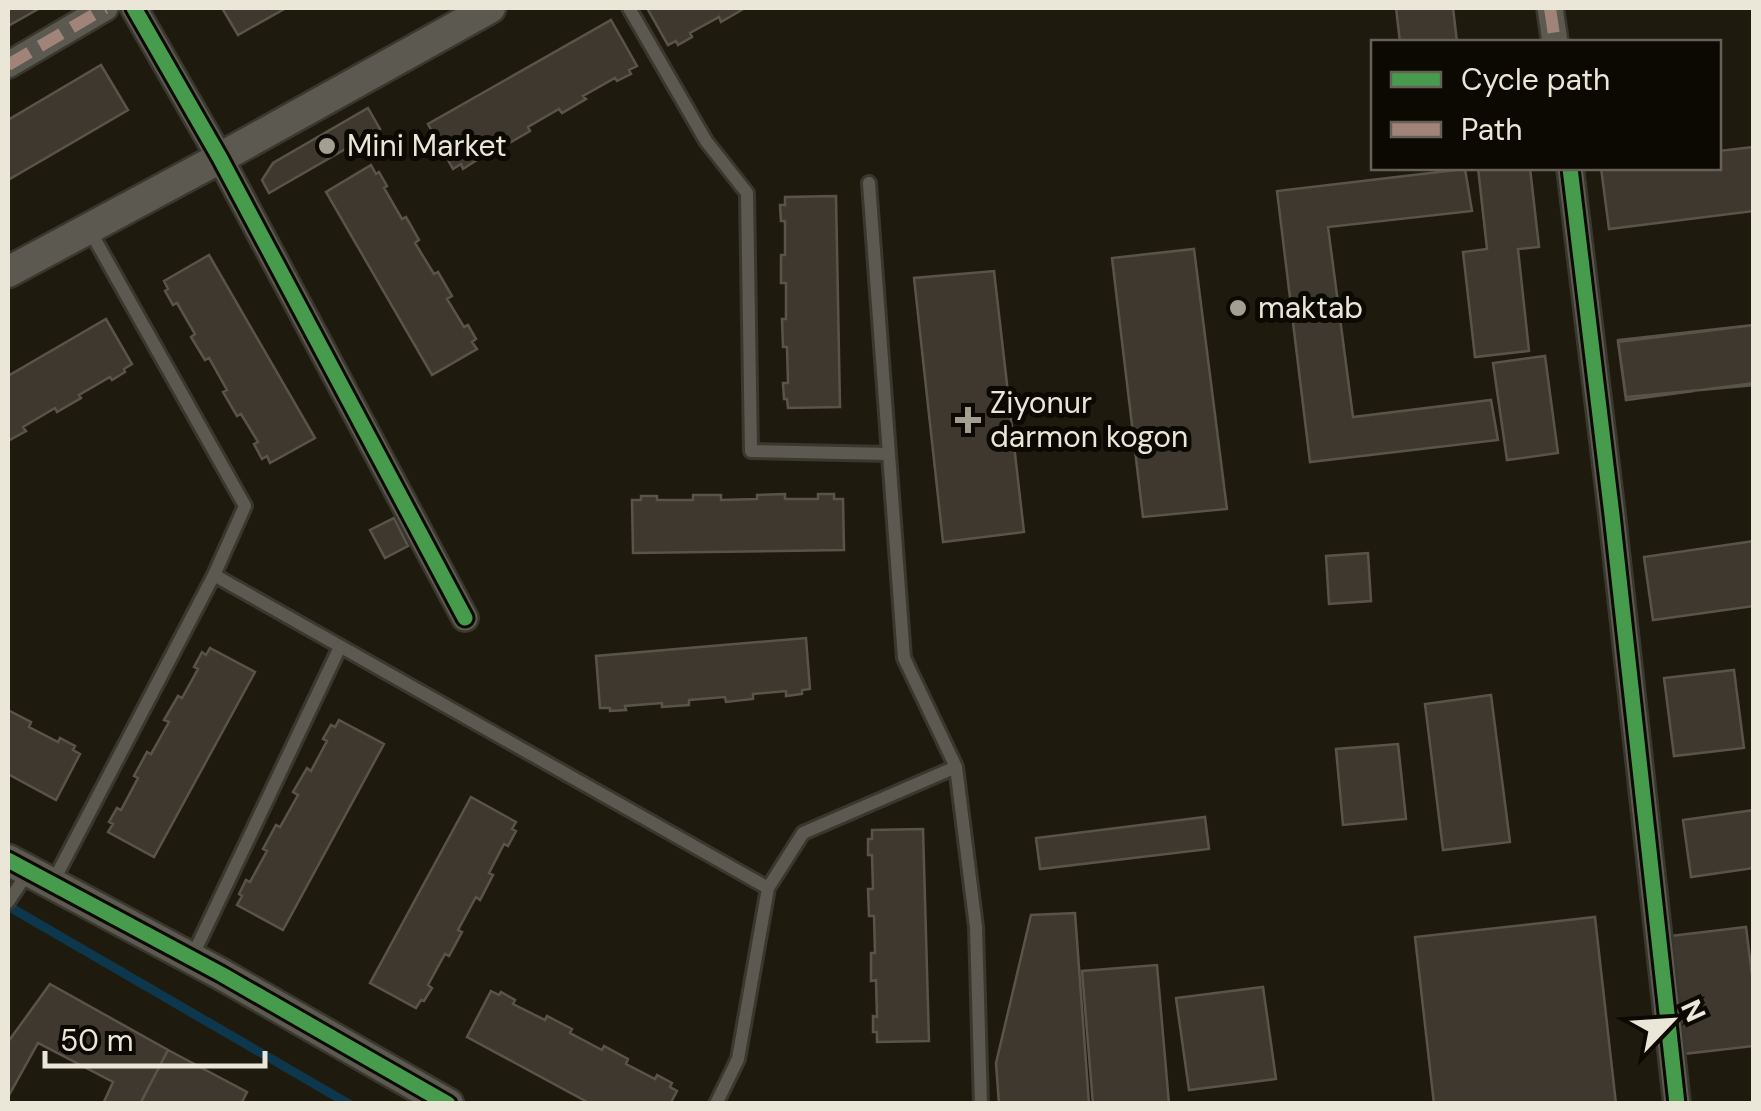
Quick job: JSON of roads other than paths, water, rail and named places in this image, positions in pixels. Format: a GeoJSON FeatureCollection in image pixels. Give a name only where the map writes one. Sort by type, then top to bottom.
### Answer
{"type":"FeatureCollection","features":[{"type":"Feature","properties":{"kind":"street"},"geometry":{"type":"LineString","coordinates":[[8,65],[105,8]]}},
{"type":"Feature","properties":{"kind":"street"},"geometry":{"type":"LineString","coordinates":[[134,8],[220,158],[465,618]]}},
{"type":"Feature","properties":{"kind":"street"},"geometry":{"type":"LineString","coordinates":[[8,272],[490,8]]}},
{"type":"Feature","properties":{"kind":"street"},"geometry":{"type":"LineString","coordinates":[[1550,8],[1554,40]]}},
{"type":"Feature","properties":{"kind":"street"},"geometry":{"type":"LineString","coordinates":[[1570,170],[1677,1104]]}},
{"type":"Feature","properties":{"kind":"street"},"geometry":{"type":"LineString","coordinates":[[29,872],[191,958],[448,1104]]}},
{"type":"Feature","properties":{"kind":"lane"},"geometry":{"type":"LineString","coordinates":[[630,8],[706,141],[748,193],[751,450],[889,454]]}},
{"type":"Feature","properties":{"kind":"lane"},"geometry":{"type":"LineString","coordinates":[[869,183],[904,658],[956,767],[976,926],[981,1104]]}},
{"type":"Feature","properties":{"kind":"lane"},"geometry":{"type":"LineString","coordinates":[[8,902],[214,576],[245,506],[89,228]]}},
{"type":"Feature","properties":{"kind":"lane"},"geometry":{"type":"LineString","coordinates":[[214,576],[768,888]]}},
{"type":"Feature","properties":{"kind":"lane"},"geometry":{"type":"LineString","coordinates":[[191,958],[340,647]]}},
{"type":"Feature","properties":{"kind":"lane"},"geometry":{"type":"LineString","coordinates":[[716,1104],[738,1059],[768,888],[803,832],[956,767]]}},
{"type":"Feature","properties":{"kind":"waterway"},"geometry":{"type":"LineString","coordinates":[[8,906],[349,1104]]}},
{"type":"Feature","properties":{"kind":"place","name":"Mini Market"},"geometry":{"type":"Point","coordinates":[327,146]}},
{"type":"Feature","properties":{"kind":"place","name":"maktab"},"geometry":{"type":"Point","coordinates":[1238,308]}},
{"type":"Feature","properties":{"kind":"place","name":"Ziyonur darmon kogon"},"geometry":{"type":"Point","coordinates":[968,420]}}]}
